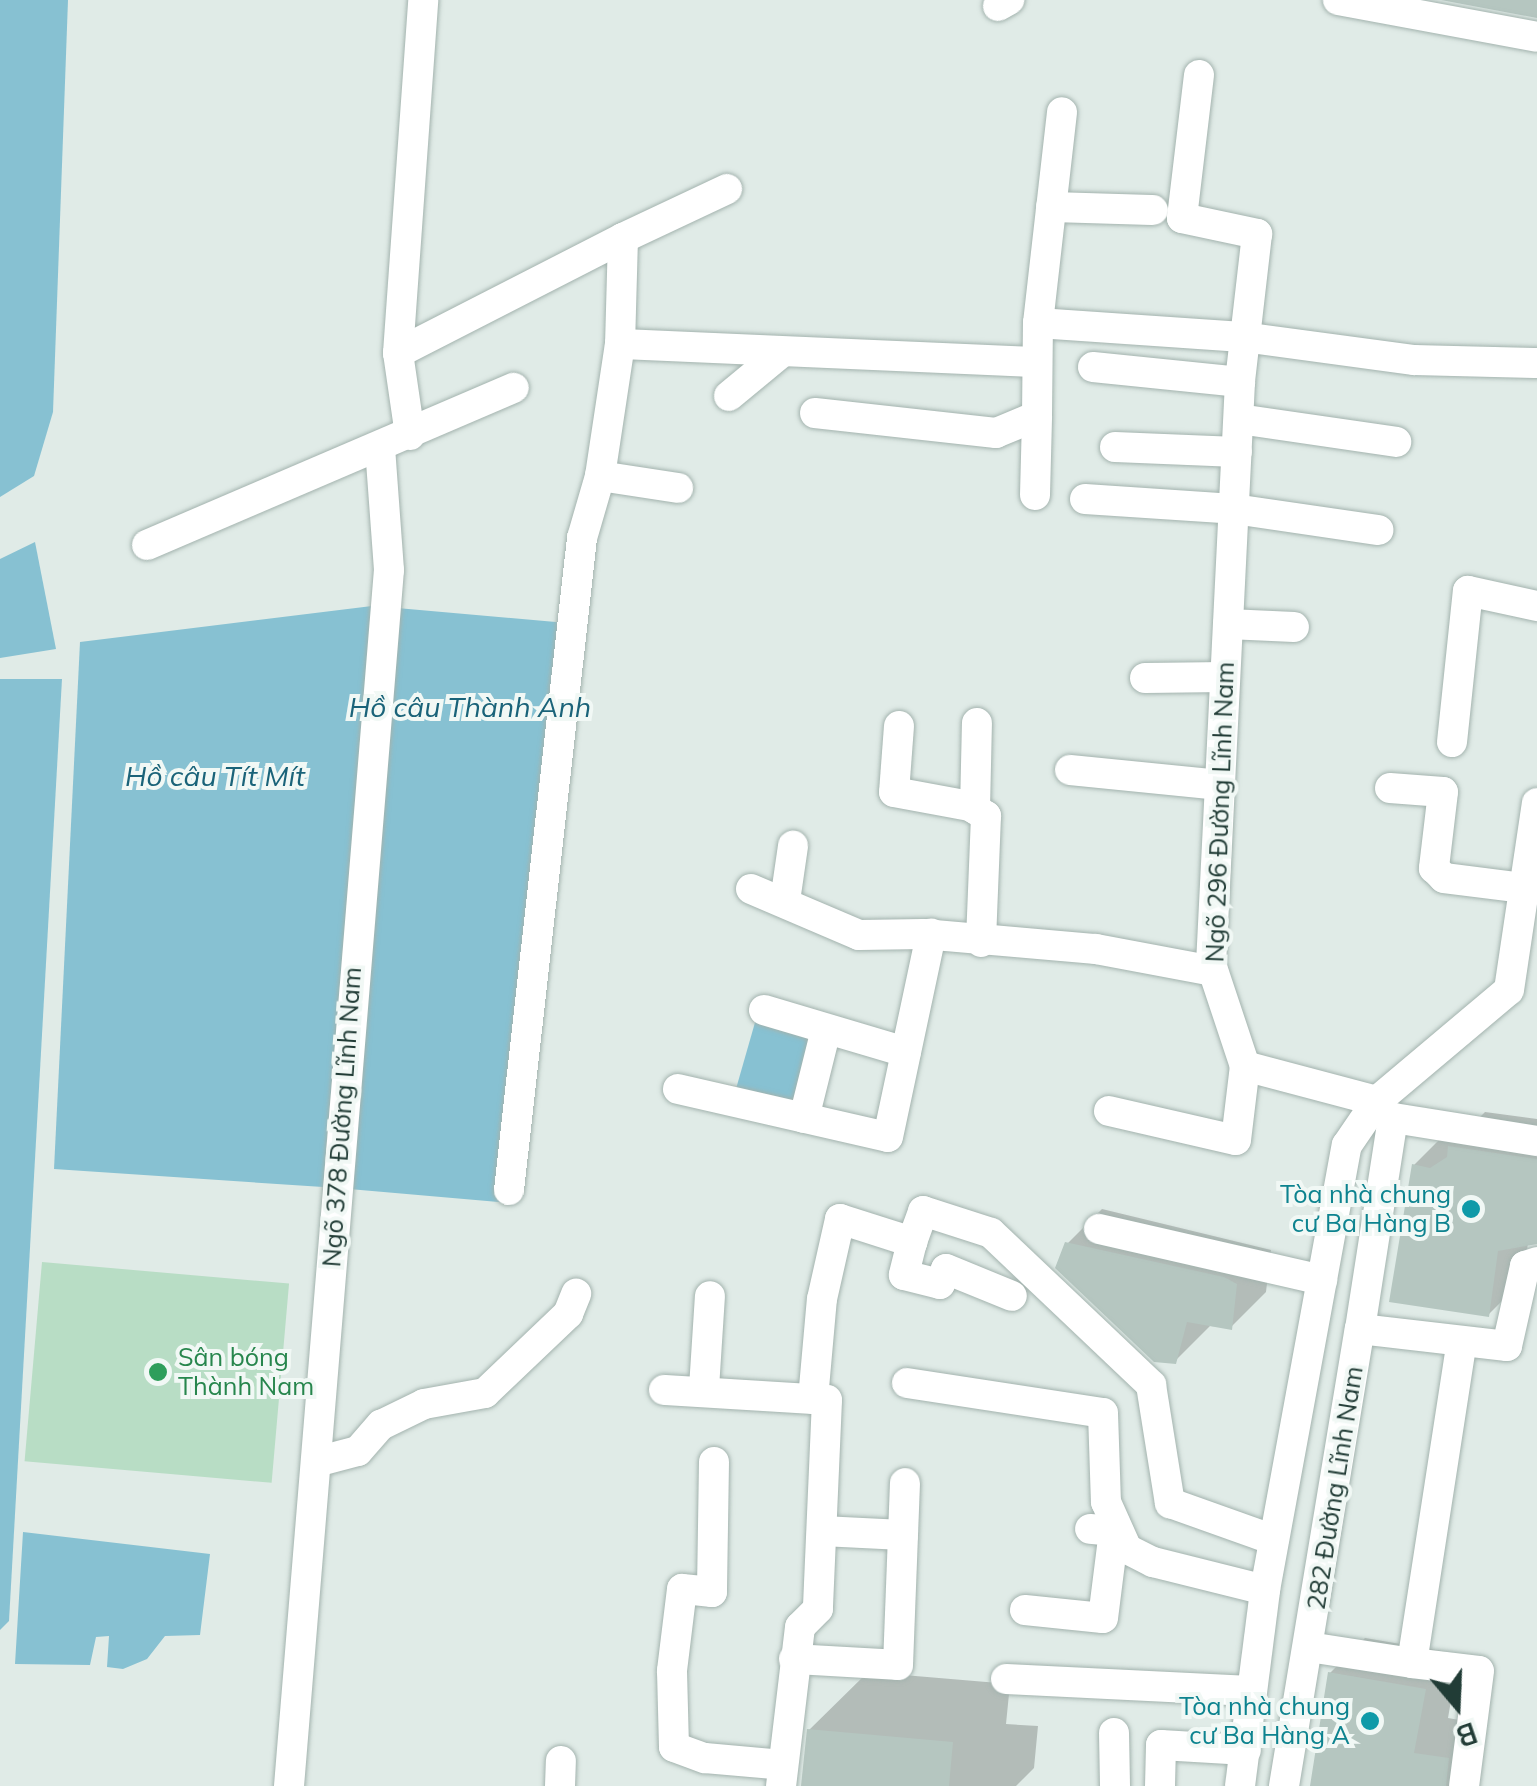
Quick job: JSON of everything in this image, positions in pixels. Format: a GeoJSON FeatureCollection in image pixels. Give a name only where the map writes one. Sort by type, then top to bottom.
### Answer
{"type":"FeatureCollection","features":[{"type":"Feature","properties":{"kind":"street"},"geometry":{"type":"LineString","coordinates":[[410,435],[398,353],[423,0]]}},
{"type":"Feature","properties":{"kind":"street"},"geometry":{"type":"LineString","coordinates":[[1338,0],[1537,37]]}},
{"type":"Feature","properties":{"kind":"street","name":"Ngõ 296 Đường Lĩnh Nam"},"geometry":{"type":"LineString","coordinates":[[1200,75],[1182,218],[1257,234],[1244,337],[1228,381],[1239,419],[1212,971],[1245,1066]]}},
{"type":"Feature","properties":{"kind":"street"},"geometry":{"type":"LineString","coordinates":[[1034,495],[1038,323],[1062,112]]}},
{"type":"Feature","properties":{"kind":"street"},"geometry":{"type":"LineString","coordinates":[[398,353],[726,189]]}},
{"type":"Feature","properties":{"kind":"street"},"geometry":{"type":"LineString","coordinates":[[1051,206],[1153,210]]}},
{"type":"Feature","properties":{"kind":"street"},"geometry":{"type":"LineString","coordinates":[[509,1190],[582,538],[600,476],[620,344],[622,238]]}},
{"type":"Feature","properties":{"kind":"street"},"geometry":{"type":"LineString","coordinates":[[1038,323],[1244,337],[1414,360],[1537,363]]}},
{"type":"Feature","properties":{"kind":"street"},"geometry":{"type":"LineString","coordinates":[[620,344],[1036,362]]}},
{"type":"Feature","properties":{"kind":"street"},"geometry":{"type":"LineString","coordinates":[[728,396],[781,353]]}},
{"type":"Feature","properties":{"kind":"street"},"geometry":{"type":"LineString","coordinates":[[1094,372],[1228,381]]}},
{"type":"Feature","properties":{"kind":"street"},"geometry":{"type":"LineString","coordinates":[[148,545],[514,388]]}},
{"type":"Feature","properties":{"kind":"street"},"geometry":{"type":"LineString","coordinates":[[815,413],[996,433],[1037,416]]}},
{"type":"Feature","properties":{"kind":"street"},"geometry":{"type":"LineString","coordinates":[[1239,419],[1396,442]]}},
{"type":"Feature","properties":{"kind":"street"},"geometry":{"type":"LineString","coordinates":[[1115,447],[1236,452]]}},
{"type":"Feature","properties":{"kind":"street","name":"Ngõ 378 Đường Lĩnh Nam"},"geometry":{"type":"LineString","coordinates":[[290,1786],[389,570],[380,448]]}},
{"type":"Feature","properties":{"kind":"street"},"geometry":{"type":"LineString","coordinates":[[600,476],[678,488]]}},
{"type":"Feature","properties":{"kind":"street"},"geometry":{"type":"LineString","coordinates":[[1085,499],[1234,509],[1378,530]]}},
{"type":"Feature","properties":{"kind":"street"},"geometry":{"type":"LineString","coordinates":[[1452,742],[1468,591],[1537,606]]}},
{"type":"Feature","properties":{"kind":"street"},"geometry":{"type":"LineString","coordinates":[[1228,624],[1294,627]]}},
{"type":"Feature","properties":{"kind":"street"},"geometry":{"type":"LineString","coordinates":[[1145,678],[1226,677]]}},
{"type":"Feature","properties":{"kind":"street"},"geometry":{"type":"LineString","coordinates":[[974,809],[978,723]]}},
{"type":"Feature","properties":{"kind":"street"},"geometry":{"type":"LineString","coordinates":[[899,726],[894,792],[974,809],[986,816],[981,942]]}},
{"type":"Feature","properties":{"kind":"street"},"geometry":{"type":"LineString","coordinates":[[1070,770],[1220,785]]}},
{"type":"Feature","properties":{"kind":"street"},"geometry":{"type":"LineString","coordinates":[[1390,788],[1443,792],[1434,868],[1444,878],[1524,888]]}},
{"type":"Feature","properties":{"kind":"street"},"geometry":{"type":"LineString","coordinates":[[1240,1786],[1265,1590],[1347,1145],[1377,1101],[1523,987],[1524,888],[1537,803]]}},
{"type":"Feature","properties":{"kind":"street"},"geometry":{"type":"LineString","coordinates":[[785,901],[793,846]]}},
{"type":"Feature","properties":{"kind":"street"},"geometry":{"type":"LineString","coordinates":[[751,889],[859,936],[931,934],[981,942],[1096,949],[1212,971]]}},
{"type":"Feature","properties":{"kind":"street"},"geometry":{"type":"LineString","coordinates":[[678,1089],[888,1136],[931,934]]}},
{"type":"Feature","properties":{"kind":"street"},"geometry":{"type":"LineString","coordinates":[[764,1010],[906,1052]]}},
{"type":"Feature","properties":{"kind":"street"},"geometry":{"type":"LineString","coordinates":[[804,1118],[826,1030]]}},
{"type":"Feature","properties":{"kind":"street"},"geometry":{"type":"LineString","coordinates":[[1110,1111],[1236,1140],[1245,1066],[1377,1101]]}},
{"type":"Feature","properties":{"kind":"street","name":"282 Đường Lĩnh Nam"},"geometry":{"type":"LineString","coordinates":[[1284,1786],[1394,1118],[1537,1141]]}},
{"type":"Feature","properties":{"kind":"street"},"geometry":{"type":"LineString","coordinates":[[1012,1296],[946,1269],[940,1284],[904,1275],[923,1211],[991,1233],[1150,1384],[1170,1502],[1274,1540]]}},
{"type":"Feature","properties":{"kind":"street"},"geometry":{"type":"LineString","coordinates":[[814,1399],[822,1299],[840,1220],[912,1242]]}},
{"type":"Feature","properties":{"kind":"street"},"geometry":{"type":"LineString","coordinates":[[1098,1229],[1322,1280]]}},
{"type":"Feature","properties":{"kind":"street"},"geometry":{"type":"LineString","coordinates":[[1360,1329],[1461,1345],[1507,1346],[1525,1266],[1537,1262]]}},
{"type":"Feature","properties":{"kind":"street"},"geometry":{"type":"LineString","coordinates":[[316,1462],[358,1451],[381,1424],[424,1404],[485,1393],[568,1314],[576,1294]]}},
{"type":"Feature","properties":{"kind":"street"},"geometry":{"type":"LineString","coordinates":[[704,1388],[710,1296]]}},
{"type":"Feature","properties":{"kind":"street"},"geometry":{"type":"LineString","coordinates":[[1412,1663],[1461,1345]]}},
{"type":"Feature","properties":{"kind":"street"},"geometry":{"type":"LineString","coordinates":[[907,1383],[1103,1413],[1103,1618],[1024,1610]]}},
{"type":"Feature","properties":{"kind":"street"},"geometry":{"type":"LineString","coordinates":[[664,1390],[704,1388],[827,1400],[818,1609],[800,1627],[782,1776],[674,1747],[672,1671],[682,1589],[712,1592],[714,1462]]}},
{"type":"Feature","properties":{"kind":"street"},"geometry":{"type":"LineString","coordinates":[[794,1659],[898,1665],[905,1483]]}},
{"type":"Feature","properties":{"kind":"street"},"geometry":{"type":"LineString","coordinates":[[822,1530],[903,1535]]}},
{"type":"Feature","properties":{"kind":"street"},"geometry":{"type":"LineString","coordinates":[[1102,1530],[1126,1549],[1153,1562],[1265,1590]]}},
{"type":"Feature","properties":{"kind":"street"},"geometry":{"type":"LineString","coordinates":[[1309,1647],[1479,1671],[1464,1786]]}},
{"type":"Feature","properties":{"kind":"street"},"geometry":{"type":"LineString","coordinates":[[1006,1679],[1251,1691]]}},
{"type":"Feature","properties":{"kind":"street"},"geometry":{"type":"LineString","coordinates":[[1114,1733],[1115,1786]]}},
{"type":"Feature","properties":{"kind":"street"},"geometry":{"type":"LineString","coordinates":[[1160,1786],[1161,1745],[1246,1750]]}},
{"type":"Feature","properties":{"kind":"green space","name":"Sân bóng Thành Nam"},"geometry":{"type":"Polygon","coordinates":[[[42,1262],[289,1284],[272,1483],[25,1461],[42,1262]]]}},
{"type":"Feature","properties":{"kind":"water"},"geometry":{"type":"Polygon","coordinates":[[[0,0],[68,0],[53,412],[34,476],[0,497],[0,0]]]}},
{"type":"Feature","properties":{"kind":"water"},"geometry":{"type":"Polygon","coordinates":[[[35,542],[56,649],[0,658],[0,559],[35,542]]]}},
{"type":"Feature","properties":{"kind":"water","name":"Hồ câu Tít Mít"},"geometry":{"type":"Polygon","coordinates":[[[372,606],[323,1187],[54,1169],[80,642],[372,606]]]}},
{"type":"Feature","properties":{"kind":"water","name":"Hồ câu Thành Anh"},"geometry":{"type":"Polygon","coordinates":[[[397,608],[561,622],[511,1203],[346,1189],[397,608]]]}},
{"type":"Feature","properties":{"kind":"water"},"geometry":{"type":"Polygon","coordinates":[[[0,679],[62,679],[9,1621],[0,1630],[0,679]]]}},
{"type":"Feature","properties":{"kind":"water"},"geometry":{"type":"Polygon","coordinates":[[[758,1012],[820,1030],[798,1107],[736,1089],[758,1012]]]}},
{"type":"Feature","properties":{"kind":"water"},"geometry":{"type":"Polygon","coordinates":[[[23,1532],[210,1554],[200,1635],[165,1636],[147,1659],[123,1669],[107,1667],[109,1636],[96,1637],[90,1665],[15,1664],[23,1532]]]}},
{"type":"Feature","properties":{"kind":"building"},"geometry":{"type":"Polygon","coordinates":[[[1441,0],[1537,0],[1537,18],[1441,0]]]}},
{"type":"Feature","properties":{"kind":"building","name":"Tòa nhà chung cư Ba Hàng B"},"geometry":{"type":"Polygon","coordinates":[[[1448,1146],[1537,1159],[1537,1244],[1498,1251],[1489,1317],[1389,1302],[1412,1164],[1430,1168],[1447,1157],[1448,1146]]]}},
{"type":"Feature","properties":{"kind":"building"},"geometry":{"type":"Polygon","coordinates":[[[1065,1242],[1224,1277],[1237,1284],[1232,1330],[1187,1322],[1176,1364],[1154,1362],[1055,1268],[1065,1242]]]}},
{"type":"Feature","properties":{"kind":"building","name":"Tòa nhà chung cư Ba Hàng A"},"geometry":{"type":"Polygon","coordinates":[[[1328,1672],[1426,1689],[1414,1753],[1449,1758],[1446,1786],[1310,1786],[1328,1672]]]}},
{"type":"Feature","properties":{"kind":"building"},"geometry":{"type":"Polygon","coordinates":[[[807,1729],[953,1742],[949,1786],[801,1786],[807,1729]]]}},
{"type":"Feature","properties":{"kind":"place","name":"Tòa nhà chung cư Ba Hàng B"},"geometry":{"type":"Point","coordinates":[1471,1209]}},
{"type":"Feature","properties":{"kind":"place","name":"Sân bóng Thành Nam"},"geometry":{"type":"Point","coordinates":[158,1372]}},
{"type":"Feature","properties":{"kind":"place","name":"Tòa nhà chung cư Ba Hàng A"},"geometry":{"type":"Point","coordinates":[1370,1721]}}]}
